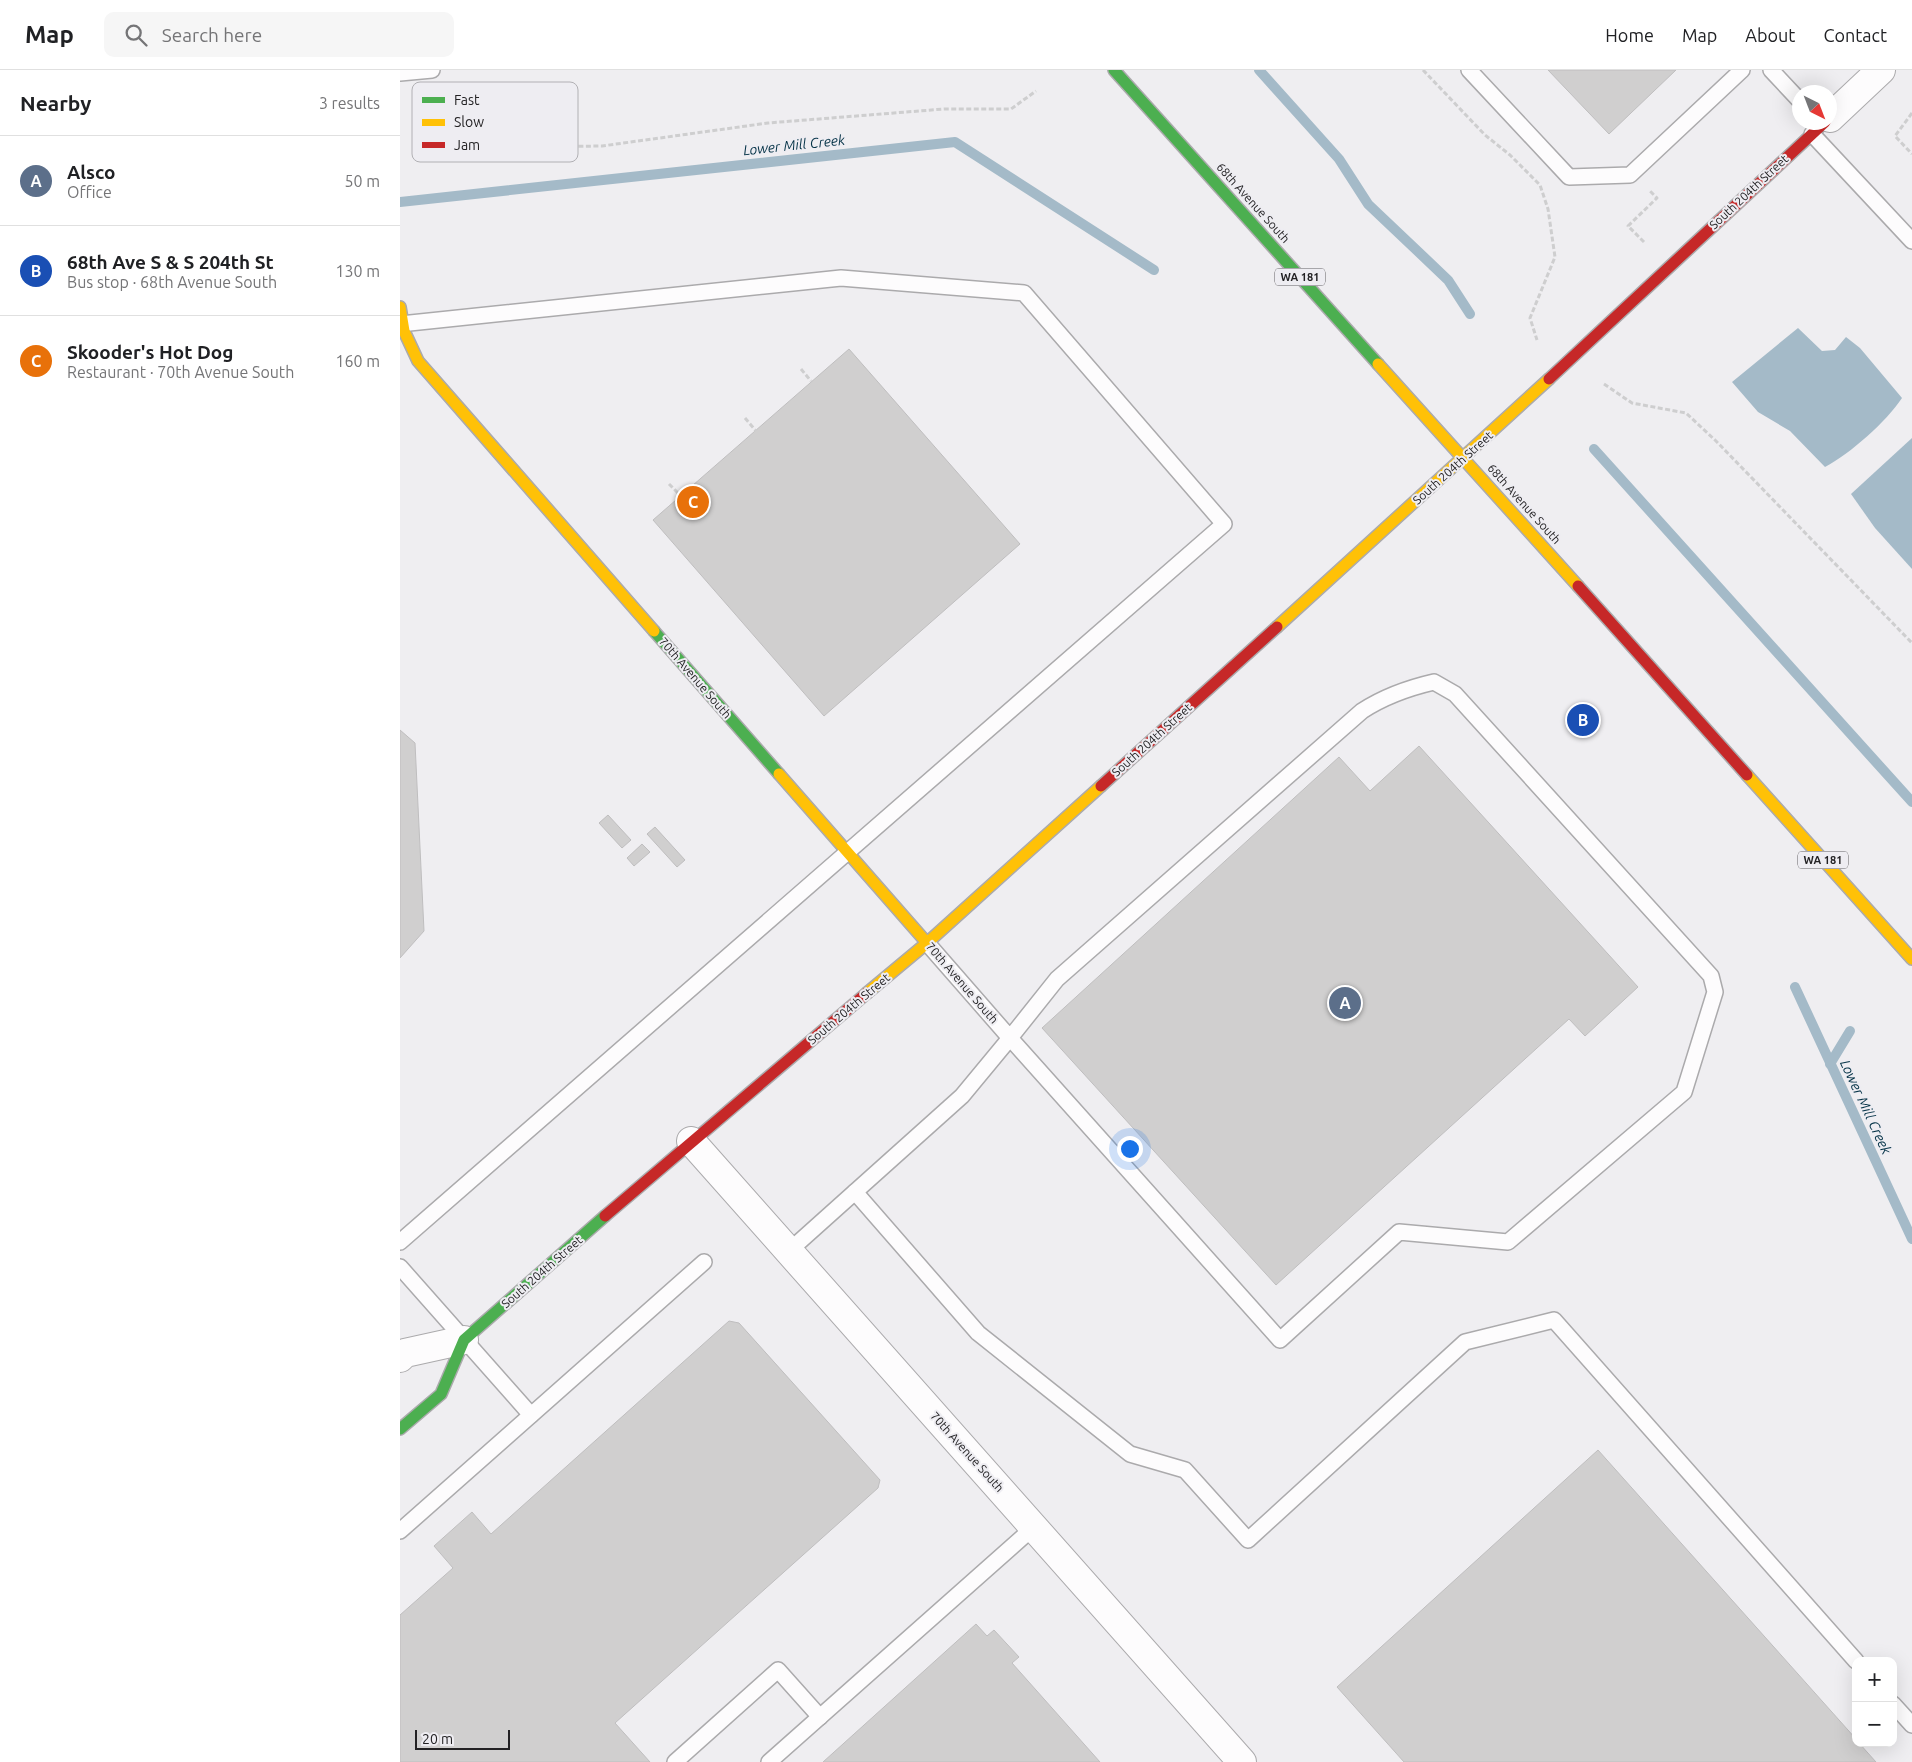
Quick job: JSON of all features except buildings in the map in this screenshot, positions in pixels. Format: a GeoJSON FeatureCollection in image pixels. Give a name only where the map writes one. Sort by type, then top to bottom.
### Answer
{"type":"FeatureCollection","features":[{"type":"Feature","properties":{"kind":"street","name":"68th Avenue South"},"geometry":{"type":"LineString","coordinates":[[1114,70],[1912,959]]}},
{"type":"Feature","properties":{"kind":"street","name":"South 204th Street"},"geometry":{"type":"LineString","coordinates":[[1837,110],[1881,70]]}},
{"type":"Feature","properties":{"kind":"street","name":"South 204th Street"},"geometry":{"type":"LineString","coordinates":[[400,1429],[441,1394],[464,1340],[691,1141],[927,943],[1464,458],[1816,130]]}},
{"type":"Feature","properties":{"kind":"street","name":"70th Avenue South"},"geometry":{"type":"LineString","coordinates":[[400,307],[401,324],[418,361],[927,943]]}},
{"type":"Feature","properties":{"kind":"street","name":"70th Avenue South"},"geometry":{"type":"LineString","coordinates":[[691,1141],[1242,1762]]}},
{"type":"Feature","properties":{"kind":"street","name":"South 204th Street"},"geometry":{"type":"LineString","coordinates":[[400,1358],[405,1353],[464,1340]]}},
{"type":"Feature","properties":{"kind":"lane"},"geometry":{"type":"LineString","coordinates":[[400,73],[432,70]]}},
{"type":"Feature","properties":{"kind":"lane"},"geometry":{"type":"LineString","coordinates":[[1469,70],[1569,177],[1630,176],[1742,70]]}},
{"type":"Feature","properties":{"kind":"lane"},"geometry":{"type":"LineString","coordinates":[[1771,70],[1792,92]]}},
{"type":"Feature","properties":{"kind":"lane"},"geometry":{"type":"LineString","coordinates":[[1827,130],[1912,242]]}},
{"type":"Feature","properties":{"kind":"lane"},"geometry":{"type":"LineString","coordinates":[[400,1242],[1224,524],[1024,293],[840,278],[401,324]]}},
{"type":"Feature","properties":{"kind":"lane"},"geometry":{"type":"LineString","coordinates":[[789,1251],[962,1096],[1057,979],[1362,711],[1383,698],[1410,688],[1434,682],[1455,694],[1711,976],[1715,992],[1684,1092],[1508,1242],[1399,1232],[1280,1340],[1010,1038]]}},
{"type":"Feature","properties":{"kind":"lane","name":"70th Avenue South"},"geometry":{"type":"LineString","coordinates":[[927,943],[1010,1038]]}},
{"type":"Feature","properties":{"kind":"lane"},"geometry":{"type":"LineString","coordinates":[[855,1192],[978,1333],[1130,1454],[1185,1470],[1248,1540],[1465,1342],[1554,1320],[1852,1657]]}},
{"type":"Feature","properties":{"kind":"lane"},"geometry":{"type":"LineString","coordinates":[[400,1531],[704,1262]]}},
{"type":"Feature","properties":{"kind":"lane"},"geometry":{"type":"LineString","coordinates":[[400,1267],[531,1415]]}},
{"type":"Feature","properties":{"kind":"lane"},"geometry":{"type":"LineString","coordinates":[[769,1762],[1034,1527]]}},
{"type":"Feature","properties":{"kind":"lane"},"geometry":{"type":"LineString","coordinates":[[674,1762],[778,1670],[820,1717]]}},
{"type":"Feature","properties":{"kind":"lane"},"geometry":{"type":"LineString","coordinates":[[1897,1708],[1912,1725]]}},
{"type":"Feature","properties":{"kind":"path"},"geometry":{"type":"LineString","coordinates":[[1423,70],[1485,135],[1510,155],[1540,185],[1548,209],[1556,257],[1530,318],[1537,340]]}},
{"type":"Feature","properties":{"kind":"path"},"geometry":{"type":"LineString","coordinates":[[578,146],[602,146],[778,122],[944,109],[1011,109],[1036,91]]}},
{"type":"Feature","properties":{"kind":"path"},"geometry":{"type":"LineString","coordinates":[[1912,113],[1895,136],[1912,154]]}},
{"type":"Feature","properties":{"kind":"path"},"geometry":{"type":"LineString","coordinates":[[1633,173],[1657,198],[1628,226],[1644,242]]}},
{"type":"Feature","properties":{"kind":"path"},"geometry":{"type":"LineString","coordinates":[[801,369],[811,381]]}},
{"type":"Feature","properties":{"kind":"path"},"geometry":{"type":"LineString","coordinates":[[1604,384],[1632,402],[1686,413],[1723,448],[1912,643]]}},
{"type":"Feature","properties":{"kind":"path"},"geometry":{"type":"LineString","coordinates":[[744,418],[756,431]]}},
{"type":"Feature","properties":{"kind":"path"},"geometry":{"type":"LineString","coordinates":[[669,484],[681,496]]}},
{"type":"Feature","properties":{"kind":"water"},"geometry":{"type":"Polygon","coordinates":[[[1798,328],[1822,351],[1835,350],[1846,337],[1860,348],[1902,398],[1887,417],[1867,436],[1846,454],[1825,467],[1790,431],[1758,412],[1732,382],[1798,328]]]}},
{"type":"Feature","properties":{"kind":"water"},"geometry":{"type":"Polygon","coordinates":[[[1912,438],[1912,569],[1875,528],[1851,494],[1912,438]]]}},
{"type":"Feature","properties":{"kind":"waterway"},"geometry":{"type":"LineString","coordinates":[[1259,70],[1339,159],[1368,204],[1448,280],[1470,314]]}},
{"type":"Feature","properties":{"kind":"waterway","name":"Lower Mill Creek"},"geometry":{"type":"LineString","coordinates":[[400,202],[955,142],[1154,270]]}},
{"type":"Feature","properties":{"kind":"waterway"},"geometry":{"type":"LineString","coordinates":[[1594,449],[1912,802]]}},
{"type":"Feature","properties":{"kind":"waterway","name":"Lower Mill Creek"},"geometry":{"type":"LineString","coordinates":[[1795,987],[1912,1239]]}},
{"type":"Feature","properties":{"kind":"waterway"},"geometry":{"type":"LineString","coordinates":[[1830,1064],[1850,1031]]}},
{"type":"Feature","properties":{"kind":"traffic: fast"},"geometry":{"type":"LineString","coordinates":[[1114,70],[1378,364]]}},
{"type":"Feature","properties":{"kind":"traffic: fast"},"geometry":{"type":"LineString","coordinates":[[654,631],[779,774]]}},
{"type":"Feature","properties":{"kind":"traffic: fast"},"geometry":{"type":"LineString","coordinates":[[400,1429],[441,1394],[464,1340],[605,1216]]}},
{"type":"Feature","properties":{"kind":"traffic: slow"},"geometry":{"type":"LineString","coordinates":[[400,307],[404,331],[418,361],[654,631]]}},
{"type":"Feature","properties":{"kind":"traffic: slow"},"geometry":{"type":"LineString","coordinates":[[1378,364],[1578,586]]}},
{"type":"Feature","properties":{"kind":"traffic: slow"},"geometry":{"type":"LineString","coordinates":[[1277,627],[1549,379]]}},
{"type":"Feature","properties":{"kind":"traffic: slow"},"geometry":{"type":"LineString","coordinates":[[779,774],[927,943]]}},
{"type":"Feature","properties":{"kind":"traffic: slow"},"geometry":{"type":"LineString","coordinates":[[1747,775],[1912,959]]}},
{"type":"Feature","properties":{"kind":"traffic: slow"},"geometry":{"type":"LineString","coordinates":[[867,993],[927,943],[1101,786]]}},
{"type":"Feature","properties":{"kind":"traffic: jam"},"geometry":{"type":"LineString","coordinates":[[1549,379],[1816,130]]}},
{"type":"Feature","properties":{"kind":"traffic: jam"},"geometry":{"type":"LineString","coordinates":[[1578,586],[1747,775]]}},
{"type":"Feature","properties":{"kind":"traffic: jam"},"geometry":{"type":"LineString","coordinates":[[1101,786],[1277,627]]}},
{"type":"Feature","properties":{"kind":"traffic: jam"},"geometry":{"type":"LineString","coordinates":[[605,1216],[867,993]]}},
{"type":"Feature","properties":{"kind":"place","name":"Skooder's Hot Dog"},"geometry":{"type":"Point","coordinates":[693,502]}},
{"type":"Feature","properties":{"kind":"place","name":"68th Ave S & S 204th St"},"geometry":{"type":"Point","coordinates":[1583,720]}},
{"type":"Feature","properties":{"kind":"place","name":"Alsco"},"geometry":{"type":"Point","coordinates":[1345,1003]}}]}
